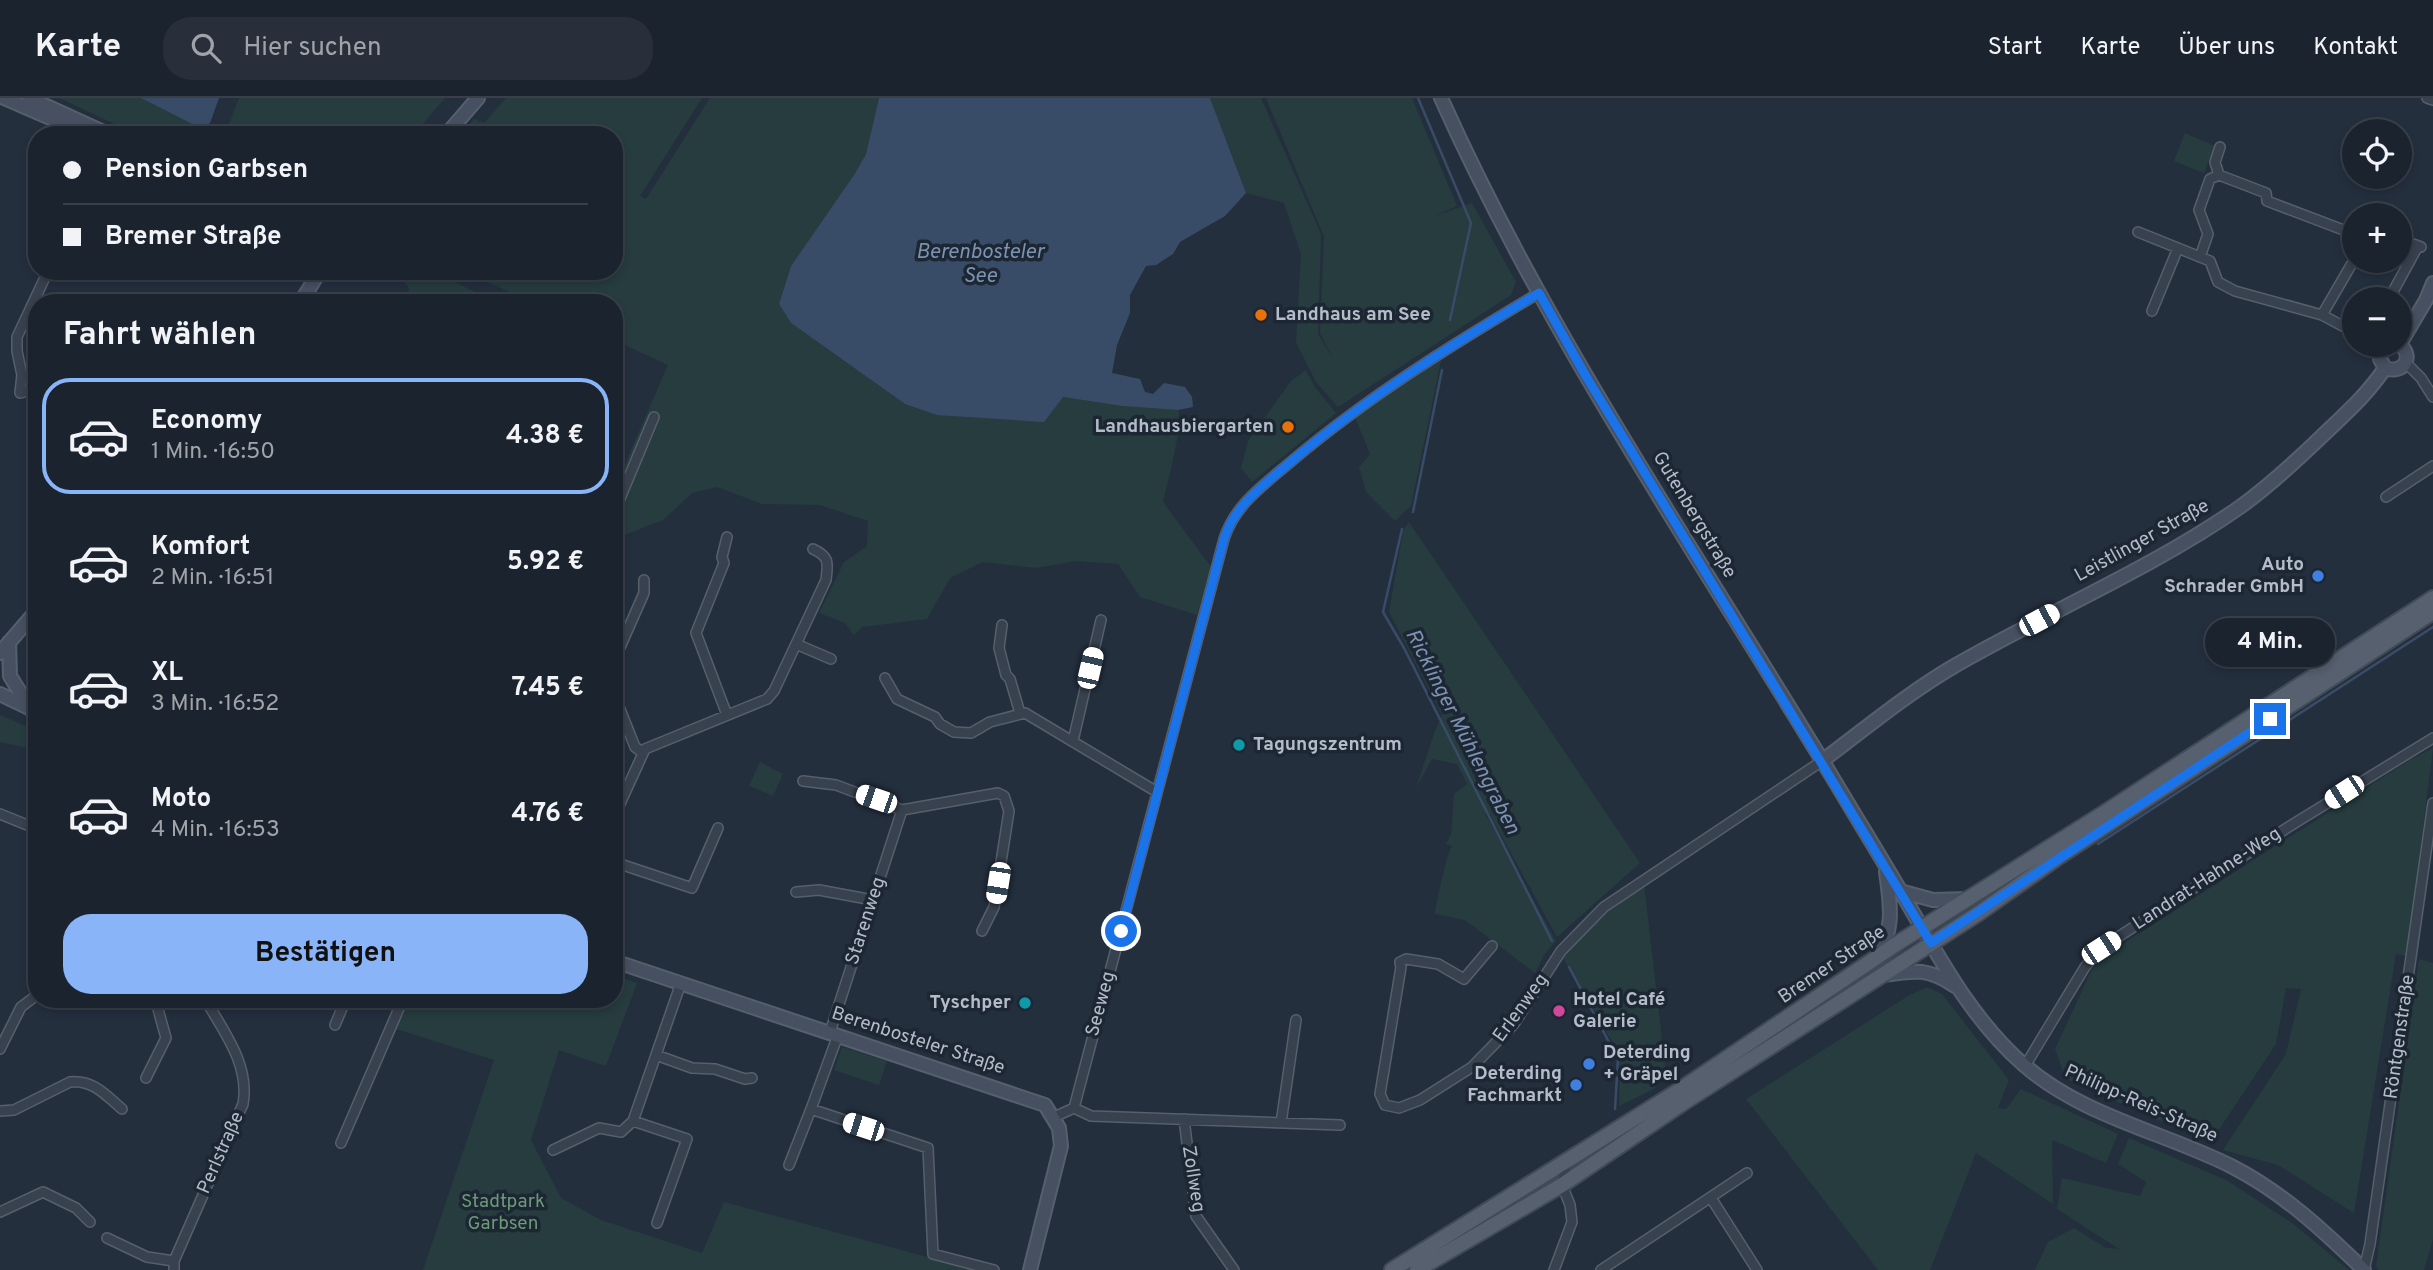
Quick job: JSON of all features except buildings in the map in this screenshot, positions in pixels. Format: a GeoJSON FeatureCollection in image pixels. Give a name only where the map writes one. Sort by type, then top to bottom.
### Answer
{"type":"FeatureCollection","features":[{"type":"Feature","properties":{"kind":"main road","name":"Bremer Straße"},"geometry":{"type":"LineString","coordinates":[[1392,1270],[1697,1078],[1872,961],[2433,598]]}},
{"type":"Feature","properties":{"kind":"main road","name":"Bremer Straße"},"geometry":{"type":"LineString","coordinates":[[1417,1270],[1562,1185],[2433,612]]}},
{"type":"Feature","properties":{"kind":"street"},"geometry":{"type":"LineString","coordinates":[[4,98],[68,126]]}},
{"type":"Feature","properties":{"kind":"street"},"geometry":{"type":"LineString","coordinates":[[29,98],[90,126]]}},
{"type":"Feature","properties":{"kind":"street"},"geometry":{"type":"LineString","coordinates":[[454,126],[478,98]]}},
{"type":"Feature","properties":{"kind":"street","name":"Gutenbergstraße"},"geometry":{"type":"LineString","coordinates":[[1441,98],[1474,170],[1587,378],[1931,943]]}},
{"type":"Feature","properties":{"kind":"street"},"geometry":{"type":"LineString","coordinates":[[2427,98],[2433,100]]}},
{"type":"Feature","properties":{"kind":"street"},"geometry":{"type":"LineString","coordinates":[[2219,175],[2215,162],[2220,147]]}},
{"type":"Feature","properties":{"kind":"street"},"geometry":{"type":"LineString","coordinates":[[2200,257],[2208,234],[2199,210],[2210,179],[2219,175],[2266,193],[2267,201],[2342,229]]}},
{"type":"Feature","properties":{"kind":"street"},"geometry":{"type":"LineString","coordinates":[[2137,232],[2210,261],[2218,282],[2235,291],[2322,315],[2342,326]]}},
{"type":"Feature","properties":{"kind":"street"},"geometry":{"type":"LineString","coordinates":[[2412,244],[2420,247],[2412,260]]}},
{"type":"Feature","properties":{"kind":"street"},"geometry":{"type":"LineString","coordinates":[[2152,311],[2178,248]]}},
{"type":"Feature","properties":{"kind":"street"},"geometry":{"type":"LineString","coordinates":[[2322,315],[2346,273]]}},
{"type":"Feature","properties":{"kind":"street"},"geometry":{"type":"LineString","coordinates":[[2412,324],[2433,283]]}},
{"type":"Feature","properties":{"kind":"street","name":"Seeweg"},"geometry":{"type":"LineString","coordinates":[[1073,1108],[1224,539],[1232,518],[1240,508],[1342,420],[1431,359],[1539,293]]}},
{"type":"Feature","properties":{"kind":"street"},"geometry":{"type":"LineString","coordinates":[[28,314],[17,337],[22,374],[20,393],[28,391]]}},
{"type":"Feature","properties":{"kind":"street"},"geometry":{"type":"LineString","coordinates":[[2380,357],[2385,368],[2395,370],[2406,363],[2408,357]]}},
{"type":"Feature","properties":{"kind":"street"},"geometry":{"type":"LineString","coordinates":[[2406,363],[2421,378],[2433,397]]}},
{"type":"Feature","properties":{"kind":"street","name":"Leistlinger Straße"},"geometry":{"type":"LineString","coordinates":[[1822,761],[1892,707],[1953,667],[2140,568],[2198,535],[2241,506],[2270,484],[2358,403],[2385,368]]}},
{"type":"Feature","properties":{"kind":"street"},"geometry":{"type":"LineString","coordinates":[[623,491],[654,417]]}},
{"type":"Feature","properties":{"kind":"street"},"geometry":{"type":"LineString","coordinates":[[2386,497],[2433,466]]}},
{"type":"Feature","properties":{"kind":"street"},"geometry":{"type":"LineString","coordinates":[[727,537],[722,557],[724,563],[696,632],[727,715]]}},
{"type":"Feature","properties":{"kind":"street"},"geometry":{"type":"LineString","coordinates":[[623,796],[642,752],[648,747],[771,696],[825,580],[828,564],[823,554],[813,549]]}},
{"type":"Feature","properties":{"kind":"street"},"geometry":{"type":"LineString","coordinates":[[623,641],[644,593],[643,580]]}},
{"type":"Feature","properties":{"kind":"street"},"geometry":{"type":"LineString","coordinates":[[0,653],[28,619]]}},
{"type":"Feature","properties":{"kind":"street"},"geometry":{"type":"LineString","coordinates":[[1073,741],[1101,620]]}},
{"type":"Feature","properties":{"kind":"street"},"geometry":{"type":"LineString","coordinates":[[1002,625],[999,648],[1020,713]]}},
{"type":"Feature","properties":{"kind":"street"},"geometry":{"type":"LineString","coordinates":[[9,639],[10,676],[28,702]]}},
{"type":"Feature","properties":{"kind":"street"},"geometry":{"type":"LineString","coordinates":[[796,644],[831,659]]}},
{"type":"Feature","properties":{"kind":"street"},"geometry":{"type":"LineString","coordinates":[[885,678],[897,699],[935,717],[954,732],[971,733],[990,722],[1020,713],[1032,716],[1157,792]]}},
{"type":"Feature","properties":{"kind":"street"},"geometry":{"type":"LineString","coordinates":[[0,694],[28,708]]}},
{"type":"Feature","properties":{"kind":"street"},"geometry":{"type":"LineString","coordinates":[[623,717],[635,747],[642,752]]}},
{"type":"Feature","properties":{"kind":"street","name":"Landrat-Hahne-Weg"},"geometry":{"type":"LineString","coordinates":[[2025,1066],[2085,967],[2101,948],[2433,738]]}},
{"type":"Feature","properties":{"kind":"street","name":"Erlenweg"},"geometry":{"type":"LineString","coordinates":[[1492,946],[1464,979],[1438,964],[1406,960],[1399,962],[1401,967],[1380,1094],[1385,1105],[1399,1108],[1420,1100],[1472,1067],[1514,1024],[1566,945],[1604,908],[1822,761]]}},
{"type":"Feature","properties":{"kind":"street"},"geometry":{"type":"LineString","coordinates":[[803,781],[836,785],[902,810],[998,793],[1008,802],[1009,811],[994,907],[982,931]]}},
{"type":"Feature","properties":{"kind":"street","name":"Röntgenstraße"},"geometry":{"type":"LineString","coordinates":[[2364,1270],[2429,862],[2433,803]]}},
{"type":"Feature","properties":{"kind":"street","name":"Starenweg"},"geometry":{"type":"LineString","coordinates":[[789,1165],[811,1109],[902,810]]}},
{"type":"Feature","properties":{"kind":"street"},"geometry":{"type":"LineString","coordinates":[[0,814],[28,825]]}},
{"type":"Feature","properties":{"kind":"street"},"geometry":{"type":"LineString","coordinates":[[623,865],[692,888],[718,828]]}},
{"type":"Feature","properties":{"kind":"street"},"geometry":{"type":"LineString","coordinates":[[1872,961],[1887,939],[1889,930],[1891,910],[1886,868]]}},
{"type":"Feature","properties":{"kind":"street"},"geometry":{"type":"LineString","coordinates":[[796,892],[819,890],[873,900]]}},
{"type":"Feature","properties":{"kind":"street"},"geometry":{"type":"LineString","coordinates":[[1900,891],[1933,900],[1968,899]]}},
{"type":"Feature","properties":{"kind":"street","name":"Philipp-Reis-Straße"},"geometry":{"type":"LineString","coordinates":[[1931,943],[1980,1018],[2025,1066],[2075,1100],[2228,1164],[2256,1180],[2326,1233],[2364,1270]]}},
{"type":"Feature","properties":{"kind":"street","name":"Berenbosteler Straße"},"geometry":{"type":"LineString","coordinates":[[623,964],[1040,1102],[1054,1117]]}},
{"type":"Feature","properties":{"kind":"street"},"geometry":{"type":"LineString","coordinates":[[1884,975],[1922,971],[1937,974],[1959,988]]}},
{"type":"Feature","properties":{"kind":"street"},"geometry":{"type":"LineString","coordinates":[[554,1150],[598,1128],[621,1132],[633,1121],[681,984]]}},
{"type":"Feature","properties":{"kind":"street"},"geometry":{"type":"LineString","coordinates":[[0,1049],[21,1007],[28,1002]]}},
{"type":"Feature","properties":{"kind":"street"},"geometry":{"type":"LineString","coordinates":[[146,1078],[166,1038],[157,1008]]}},
{"type":"Feature","properties":{"kind":"street","name":"Perlstraße"},"geometry":{"type":"LineString","coordinates":[[174,1266],[243,1104],[245,1091],[240,1061],[210,1008]]}},
{"type":"Feature","properties":{"kind":"street"},"geometry":{"type":"LineString","coordinates":[[335,1025],[342,1008]]}},
{"type":"Feature","properties":{"kind":"street"},"geometry":{"type":"LineString","coordinates":[[341,1143],[399,1008]]}},
{"type":"Feature","properties":{"kind":"street"},"geometry":{"type":"LineString","coordinates":[[1282,1123],[1296,1020]]}},
{"type":"Feature","properties":{"kind":"street"},"geometry":{"type":"LineString","coordinates":[[656,1055],[692,1068],[715,1069],[752,1079]]}},
{"type":"Feature","properties":{"kind":"street"},"geometry":{"type":"LineString","coordinates":[[0,1111],[14,1110],[77,1081],[88,1083],[102,1091],[122,1109]]}},
{"type":"Feature","properties":{"kind":"street"},"geometry":{"type":"LineString","coordinates":[[1030,1270],[1059,1160],[1060,1134],[1054,1117],[1073,1108],[1091,1116],[1340,1125]]}},
{"type":"Feature","properties":{"kind":"street"},"geometry":{"type":"LineString","coordinates":[[811,1109],[928,1148],[933,1254],[994,1270]]}},
{"type":"Feature","properties":{"kind":"street","name":"Zollweg"},"geometry":{"type":"LineString","coordinates":[[1184,1119],[1196,1216],[1234,1270]]}},
{"type":"Feature","properties":{"kind":"street"},"geometry":{"type":"LineString","coordinates":[[633,1121],[687,1139],[657,1223]]}},
{"type":"Feature","properties":{"kind":"street"},"geometry":{"type":"LineString","coordinates":[[1554,1270],[1572,1222],[1570,1205],[1562,1185],[1567,1159]]}},
{"type":"Feature","properties":{"kind":"street"},"geometry":{"type":"LineString","coordinates":[[1607,1268],[1747,1173]]}},
{"type":"Feature","properties":{"kind":"street"},"geometry":{"type":"LineString","coordinates":[[0,1212],[43,1192],[76,1208],[90,1222]]}},
{"type":"Feature","properties":{"kind":"street"},"geometry":{"type":"LineString","coordinates":[[1711,1198],[1757,1270]]}},
{"type":"Feature","properties":{"kind":"street"},"geometry":{"type":"LineString","coordinates":[[107,1238],[174,1266]]}},
{"type":"Feature","properties":{"kind":"green space"},"geometry":{"type":"Polygon","coordinates":[[[59,98],[141,98],[196,126],[119,126],[59,98]]]}},
{"type":"Feature","properties":{"kind":"green space"},"geometry":{"type":"Polygon","coordinates":[[[239,98],[445,98],[421,126],[227,126],[239,98]]]}},
{"type":"Feature","properties":{"kind":"green space"},"geometry":{"type":"Polygon","coordinates":[[[506,98],[702,98],[640,196],[646,199],[710,98],[879,98],[866,154],[791,266],[779,304],[791,323],[905,404],[1063,397],[1122,406],[1178,410],[1177,440],[1163,502],[1211,567],[1197,615],[1140,597],[1118,564],[1076,561],[1036,568],[983,562],[950,578],[927,619],[862,627],[854,635],[845,623],[819,613],[844,562],[867,546],[868,521],[820,505],[762,504],[717,487],[692,493],[663,520],[623,536],[623,468],[668,365],[623,344],[623,294],[514,294],[483,280],[623,280],[623,126],[468,126],[474,119],[484,123],[506,98]]]}},
{"type":"Feature","properties":{"kind":"green space"},"geometry":{"type":"Polygon","coordinates":[[[1210,98],[1261,98],[1321,234],[1318,334],[1333,359],[1320,333],[1324,237],[1266,98],[1412,98],[1457,206],[1432,217],[1472,203],[1516,282],[1511,295],[1338,407],[1316,382],[1296,342],[1301,254],[1284,203],[1246,193],[1210,98]]]}},
{"type":"Feature","properties":{"kind":"green space"},"geometry":{"type":"Polygon","coordinates":[[[2185,133],[2215,146],[2204,173],[2174,161],[2185,133]]]}},
{"type":"Feature","properties":{"kind":"green space"},"geometry":{"type":"Polygon","coordinates":[[[451,280],[479,294],[409,294],[404,282],[451,280]]]}},
{"type":"Feature","properties":{"kind":"green space"},"geometry":{"type":"Polygon","coordinates":[[[1442,356],[1411,506],[1395,521],[1366,492],[1359,467],[1370,454],[1354,415],[1442,356]]]}},
{"type":"Feature","properties":{"kind":"green space","name":"Landhausbiergarten"},"geometry":{"type":"Polygon","coordinates":[[[1306,370],[1314,386],[1336,413],[1252,482],[1241,468],[1248,441],[1291,381],[1306,370]]]}},
{"type":"Feature","properties":{"kind":"green space"},"geometry":{"type":"Polygon","coordinates":[[[1409,522],[1640,863],[1557,937],[1489,813],[1485,814],[1556,941],[1544,955],[1535,973],[1465,920],[1435,914],[1452,846],[1446,844],[1451,834],[1454,794],[1467,784],[1457,764],[1432,759],[1416,788],[1442,715],[1389,612],[1403,531],[1409,522]]]}},
{"type":"Feature","properties":{"kind":"green space"},"geometry":{"type":"Polygon","coordinates":[[[0,715],[28,727],[28,748],[0,742],[0,715]]]}},
{"type":"Feature","properties":{"kind":"green space"},"geometry":{"type":"Polygon","coordinates":[[[2433,748],[2407,956],[2396,954],[2354,1213],[2278,1165],[2223,1150],[2286,1054],[2301,989],[2286,988],[2276,1044],[2210,1143],[2066,1079],[2055,1049],[2096,961],[2410,760],[2433,748]]]}},
{"type":"Feature","properties":{"kind":"green space"},"geometry":{"type":"Polygon","coordinates":[[[760,762],[783,774],[773,796],[749,786],[760,762]]]}},
{"type":"Feature","properties":{"kind":"green space"},"geometry":{"type":"Polygon","coordinates":[[[1644,884],[1666,1074],[1654,1089],[1619,1106],[1620,1068],[1617,1050],[1562,956],[1601,917],[1644,884]]]}},
{"type":"Feature","properties":{"kind":"green space"},"geometry":{"type":"Polygon","coordinates":[[[2419,959],[2433,963],[2433,1239],[2424,1270],[2379,1270],[2376,1266],[2419,959]]]}},
{"type":"Feature","properties":{"kind":"green space","name":"Stadtpark Garbsen"},"geometry":{"type":"Polygon","coordinates":[[[623,978],[637,983],[606,1066],[559,1050],[531,1140],[561,1198],[601,1220],[702,1253],[724,1202],[975,1270],[423,1270],[494,1060],[393,1028],[402,1008],[623,1008],[623,978]]]}},
{"type":"Feature","properties":{"kind":"green space"},"geometry":{"type":"Polygon","coordinates":[[[1927,987],[1942,994],[2009,1080],[1998,1108],[2006,1109],[2021,1089],[2118,1134],[2106,1163],[2052,1140],[2053,1204],[1976,1153],[1930,1270],[1878,1270],[1746,1099],[1908,996],[1927,987]]]}},
{"type":"Feature","properties":{"kind":"green space"},"geometry":{"type":"Polygon","coordinates":[[[842,1047],[887,1061],[879,1085],[834,1070],[842,1047]]]}},
{"type":"Feature","properties":{"kind":"green space"},"geometry":{"type":"Polygon","coordinates":[[[2129,1138],[2228,1181],[2292,1223],[2349,1270],[2035,1270],[2048,1242],[2074,1228],[2106,1248],[2119,1249],[2057,1209],[2062,1178],[2140,1196],[2146,1182],[2118,1164],[2129,1138]]]}},
{"type":"Feature","properties":{"kind":"water"},"geometry":{"type":"Polygon","coordinates":[[[141,98],[219,98],[210,123],[205,126],[194,125],[141,98]]]}},
{"type":"Feature","properties":{"kind":"water","name":"Berenbosteler See"},"geometry":{"type":"Polygon","coordinates":[[[879,98],[1210,98],[1246,193],[1225,216],[1180,242],[1173,254],[1156,265],[1146,266],[1130,295],[1130,313],[1117,345],[1112,373],[1140,379],[1145,392],[1153,394],[1164,383],[1185,387],[1192,397],[1193,407],[1178,410],[1122,406],[1063,397],[1044,422],[937,415],[905,404],[791,323],[779,304],[791,266],[866,154],[879,98]]]}},
{"type":"Feature","properties":{"kind":"waterway","name":"Ricklinger Mühlengraben"},"geometry":{"type":"LineString","coordinates":[[1418,98],[1471,223],[1450,320]]}},
{"type":"Feature","properties":{"kind":"waterway","name":"Ricklinger Mühlengraben"},"geometry":{"type":"LineString","coordinates":[[1413,512],[1442,370]]}},
{"type":"Feature","properties":{"kind":"waterway","name":"Ricklinger Mühlengraben"},"geometry":{"type":"LineString","coordinates":[[1402,529],[1383,612],[1404,648],[1552,941]]}},
{"type":"Feature","properties":{"kind":"waterway"},"geometry":{"type":"LineString","coordinates":[[2098,844],[2433,627]]}},
{"type":"Feature","properties":{"kind":"waterway","name":"Ricklinger Mühlengraben"},"geometry":{"type":"LineString","coordinates":[[1569,967],[1618,1059],[1615,1109]]}},
{"type":"Feature","properties":{"kind":"place","name":"Landhaus am See"},"geometry":{"type":"Point","coordinates":[1261,315]}},
{"type":"Feature","properties":{"kind":"place","name":"Landhausbiergarten"},"geometry":{"type":"Point","coordinates":[1288,427]}},
{"type":"Feature","properties":{"kind":"place","name":"Auto Schrader GmbH"},"geometry":{"type":"Point","coordinates":[2318,576]}},
{"type":"Feature","properties":{"kind":"place","name":"Tagungszentrum"},"geometry":{"type":"Point","coordinates":[1239,745]}},
{"type":"Feature","properties":{"kind":"place","name":"Tyschper"},"geometry":{"type":"Point","coordinates":[1025,1003]}},
{"type":"Feature","properties":{"kind":"place","name":"Hotel Café Galerie"},"geometry":{"type":"Point","coordinates":[1559,1011]}},
{"type":"Feature","properties":{"kind":"place","name":"Deterding + Gräpel"},"geometry":{"type":"Point","coordinates":[1589,1064]}},
{"type":"Feature","properties":{"kind":"place","name":"Deterding Fachmarkt"},"geometry":{"type":"Point","coordinates":[1576,1085]}},
{"type":"Feature","properties":{"kind":"route"},"geometry":{"type":"LineString","coordinates":[[1121,931],[1224,539],[1232,518],[1255,492],[1342,420],[1431,359],[1539,293],[1587,378],[1931,943],[2270,719]]}}]}
